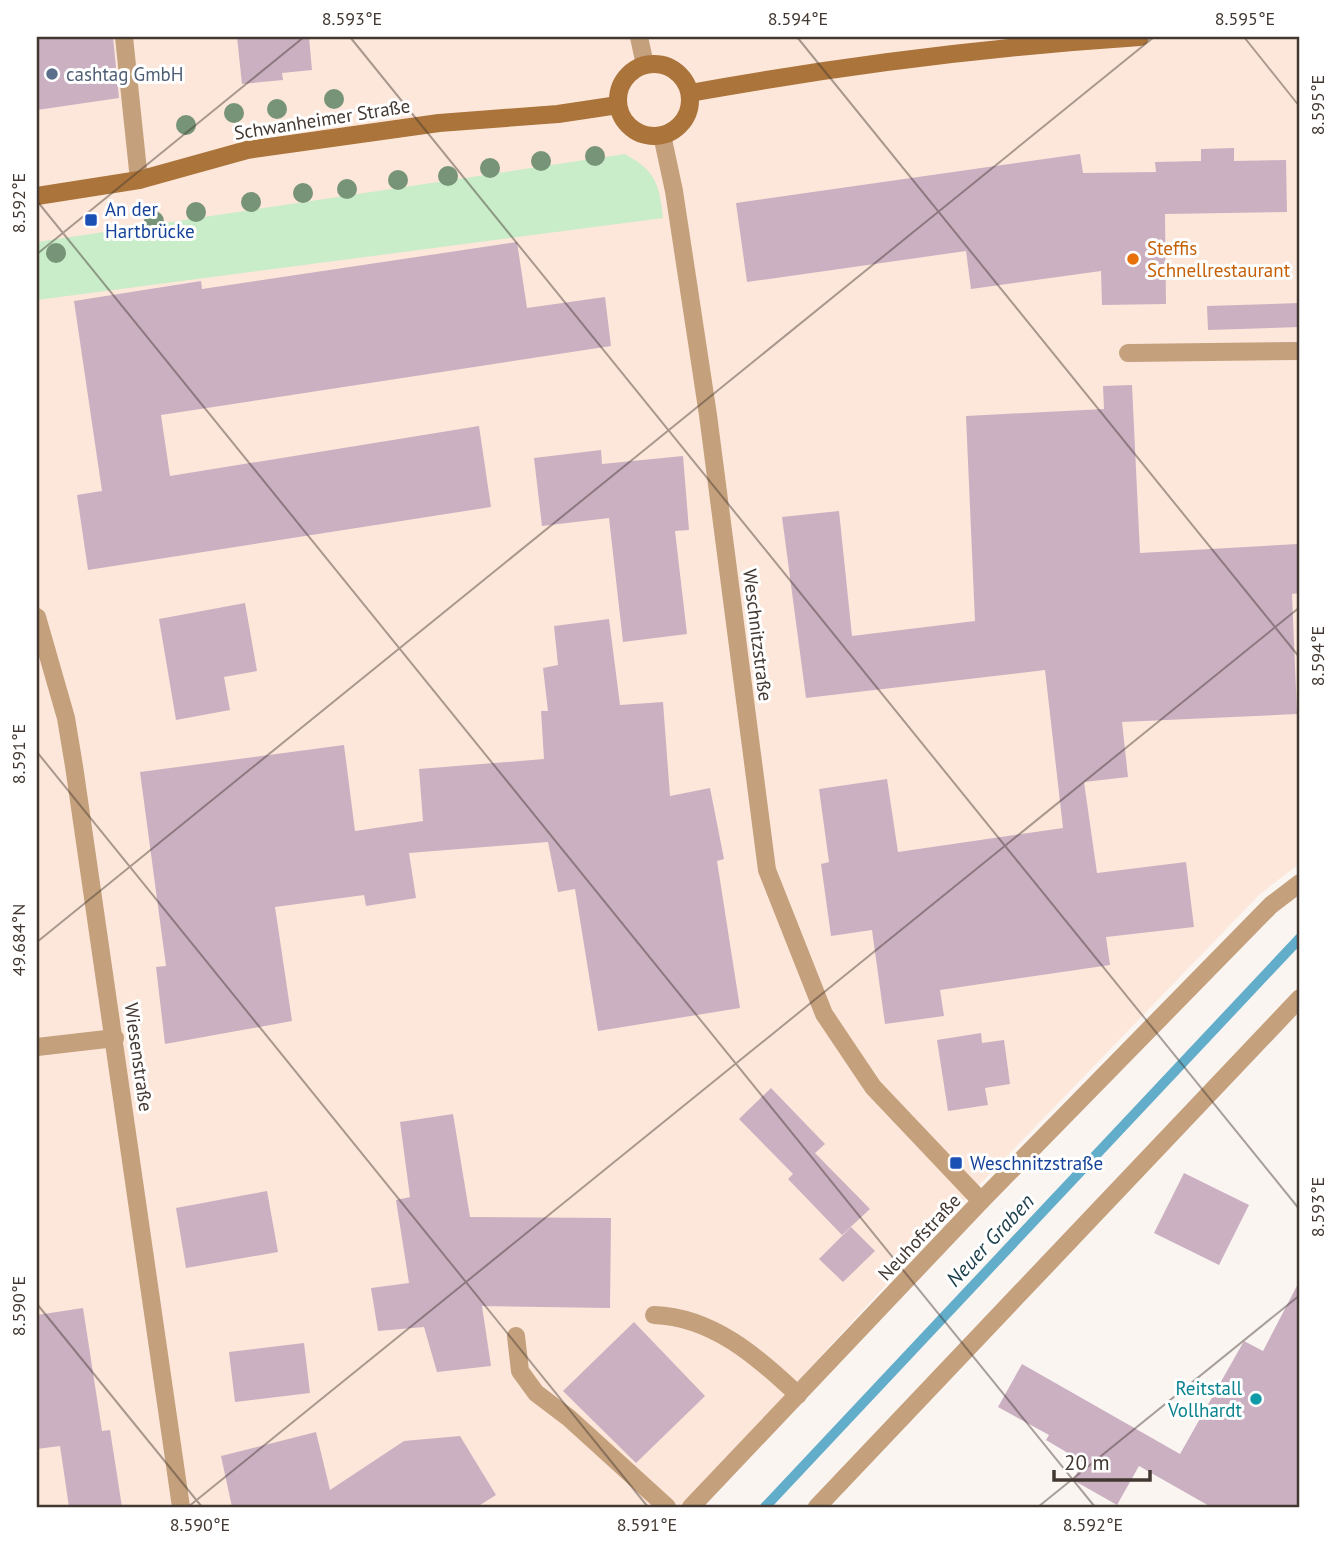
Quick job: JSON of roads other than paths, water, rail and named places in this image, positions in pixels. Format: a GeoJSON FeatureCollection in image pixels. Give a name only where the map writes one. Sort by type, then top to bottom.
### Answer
{"type":"FeatureCollection","features":[{"type":"Feature","properties":{"kind":"main road"},"geometry":{"type":"LineString","coordinates":[[690,93],[886,62],[1056,43],[1140,37]]}},
{"type":"Feature","properties":{"kind":"main road"},"geometry":{"type":"LineString","coordinates":[[659,64],[672,68],[682,77],[690,93],[685,118],[676,129],[662,135],[647,136],[633,130],[623,119],[618,105],[622,83],[631,71],[645,65],[659,64]]}},
{"type":"Feature","properties":{"kind":"main road","name":"Schwanheimer Straße"},"geometry":{"type":"LineString","coordinates":[[37,196],[139,180],[247,150],[439,123],[558,114],[618,105]]}},
{"type":"Feature","properties":{"kind":"street"},"geometry":{"type":"LineString","coordinates":[[124,37],[139,180]]}},
{"type":"Feature","properties":{"kind":"street"},"geometry":{"type":"LineString","coordinates":[[639,37],[645,65]]}},
{"type":"Feature","properties":{"kind":"street","name":"Weschnitzstraße"},"geometry":{"type":"LineString","coordinates":[[662,135],[674,191],[708,415],[767,870],[824,1014],[873,1087],[981,1201]]}},
{"type":"Feature","properties":{"kind":"street"},"geometry":{"type":"LineString","coordinates":[[1128,353],[1300,352]]}},
{"type":"Feature","properties":{"kind":"street","name":"Wiesenstraße"},"geometry":{"type":"LineString","coordinates":[[37,617],[66,718],[115,1038],[181,1507]]}},
{"type":"Feature","properties":{"kind":"street","name":"Neuhofstraße"},"geometry":{"type":"LineString","coordinates":[[691,1507],[981,1201],[1271,905],[1300,883]]}},
{"type":"Feature","properties":{"kind":"street"},"geometry":{"type":"LineString","coordinates":[[817,1507],[1300,998]]}},
{"type":"Feature","properties":{"kind":"street"},"geometry":{"type":"LineString","coordinates":[[37,1047],[115,1038]]}},
{"type":"Feature","properties":{"kind":"street"},"geometry":{"type":"LineString","coordinates":[[654,1315],[675,1315],[726,1336],[766,1365],[798,1395]]}},
{"type":"Feature","properties":{"kind":"street"},"geometry":{"type":"LineString","coordinates":[[516,1336],[520,1371],[536,1393],[569,1418],[667,1507]]}},
{"type":"Feature","properties":{"kind":"waterway","name":"Neuer Graben"},"geometry":{"type":"LineString","coordinates":[[765,1507],[1300,938]]}},
{"type":"Feature","properties":{"kind":"place","name":"cashtag GmbH"},"geometry":{"type":"Point","coordinates":[52,74]}},
{"type":"Feature","properties":{"kind":"place","name":"An der Hartbrücke"},"geometry":{"type":"Point","coordinates":[91,220]}},
{"type":"Feature","properties":{"kind":"place","name":"Steffis Schnellrestaurant"},"geometry":{"type":"Point","coordinates":[1133,259]}},
{"type":"Feature","properties":{"kind":"place","name":"Weschnitzstraße"},"geometry":{"type":"Point","coordinates":[956,1163]}},
{"type":"Feature","properties":{"kind":"place","name":"Reitstall Vollhardt"},"geometry":{"type":"Point","coordinates":[1256,1399]}}]}
